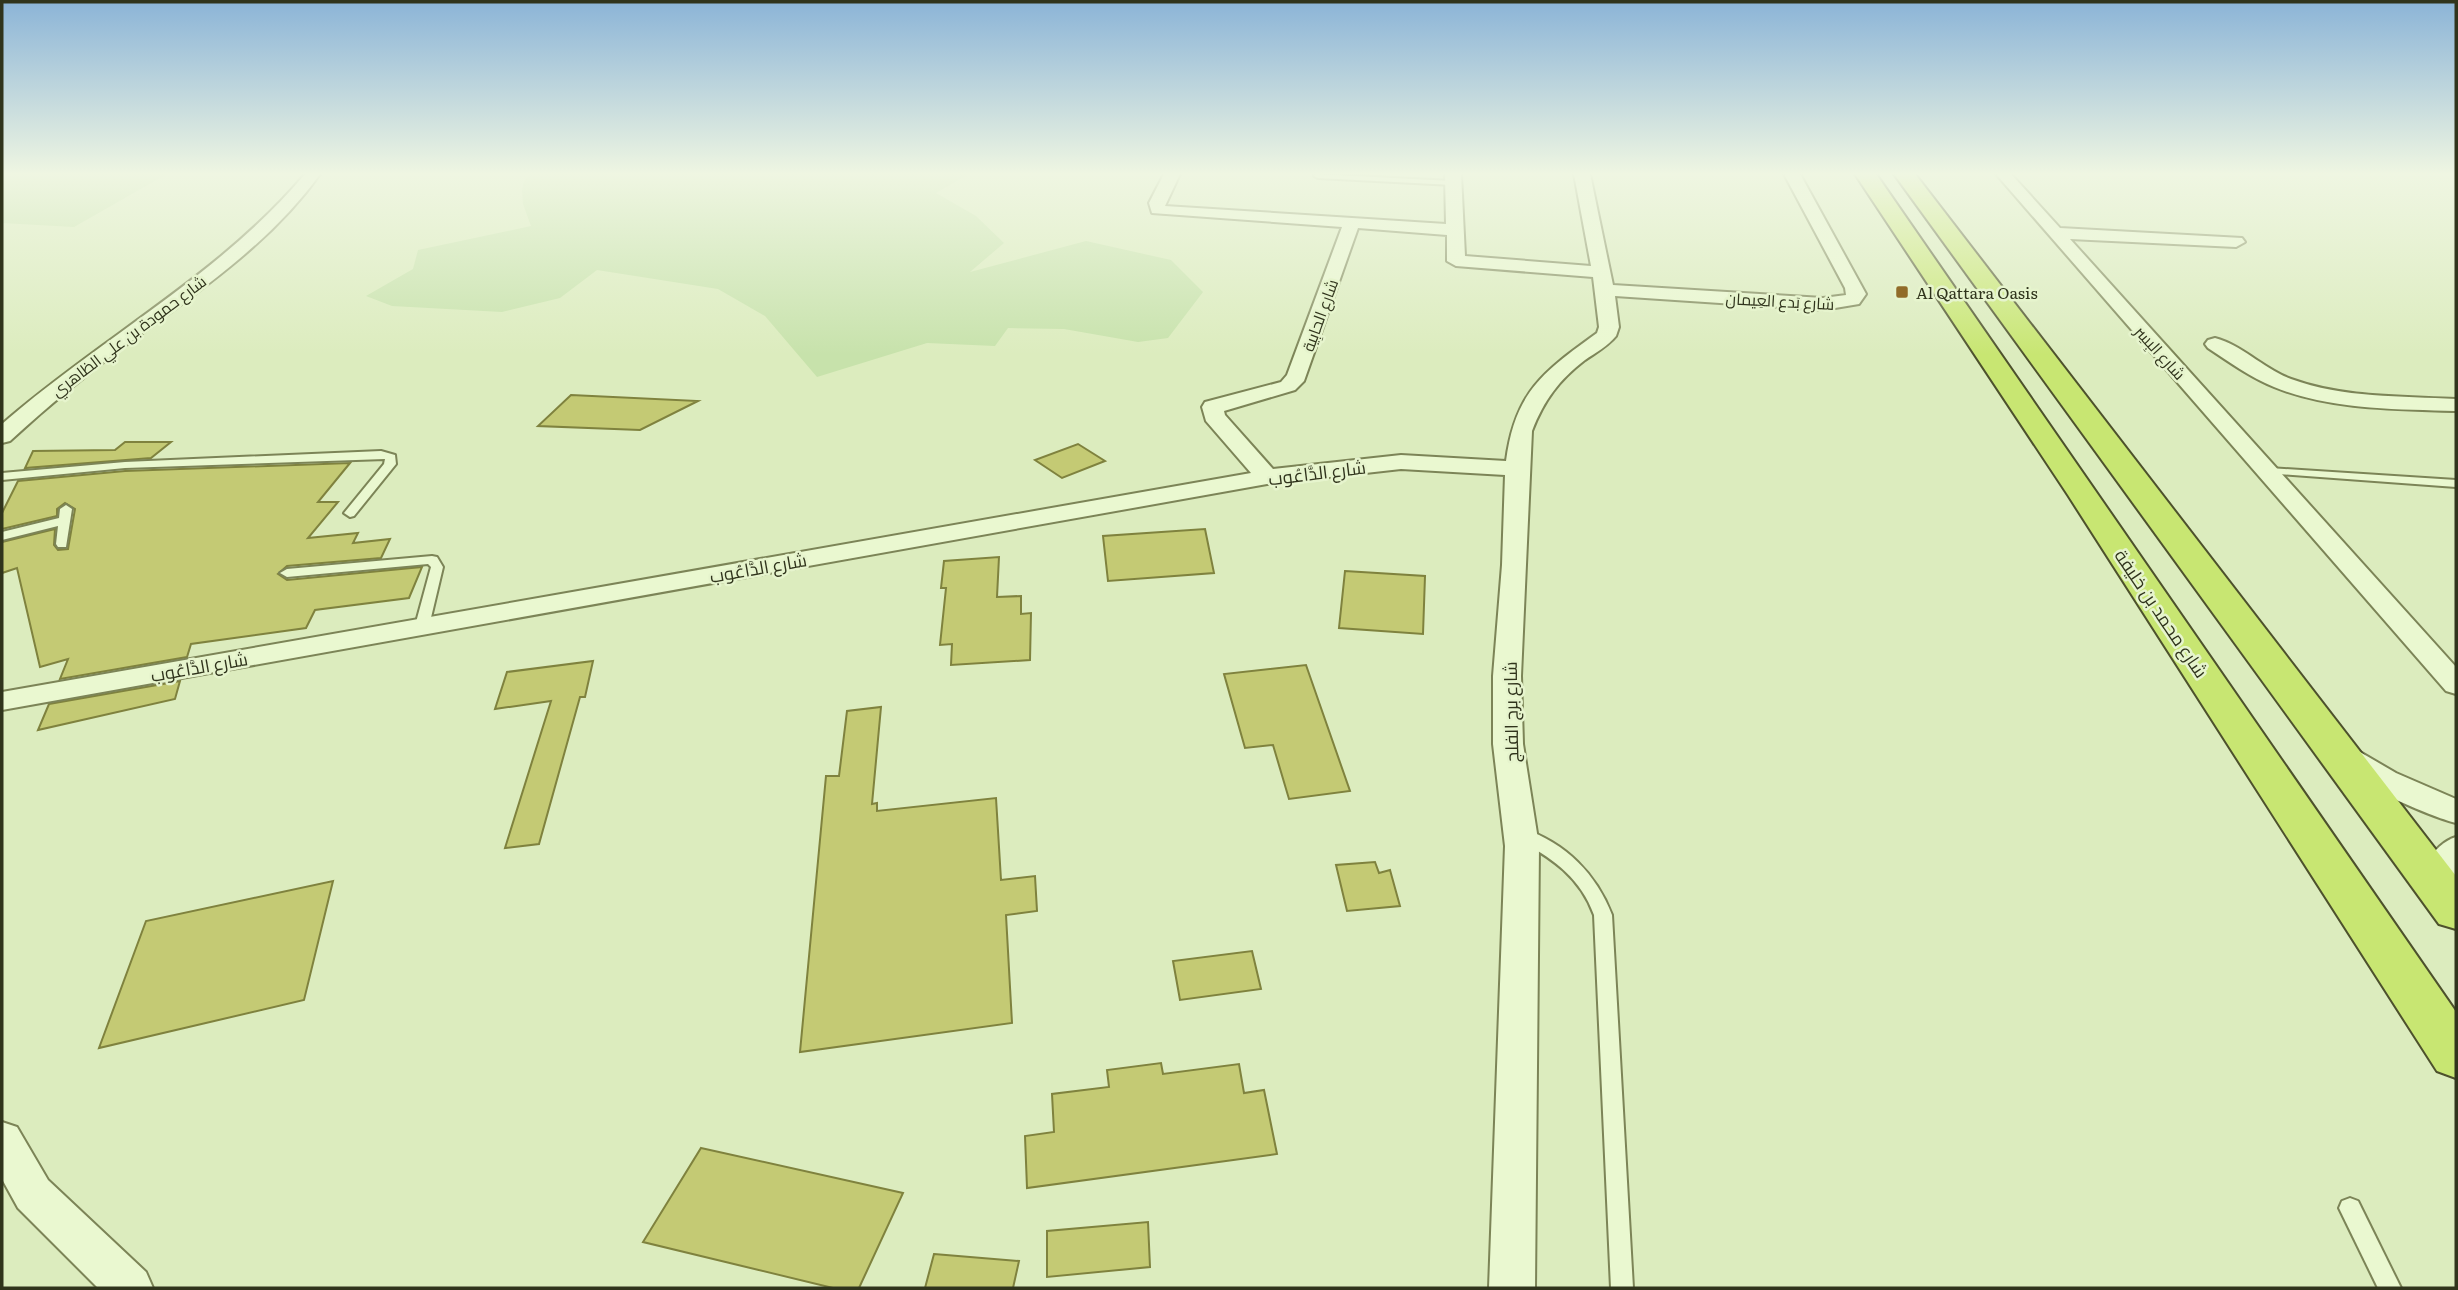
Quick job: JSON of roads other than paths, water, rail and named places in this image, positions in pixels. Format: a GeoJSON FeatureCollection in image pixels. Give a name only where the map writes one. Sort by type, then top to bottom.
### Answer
{"type":"FeatureCollection","features":[{"type":"Feature","properties":{"kind":"highway","name":"شارع محمد بن خليفة"},"geometry":{"type":"LineString","coordinates":[[1906,234],[2084,495],[2456,1055]]}},
{"type":"Feature","properties":{"kind":"highway"},"geometry":{"type":"LineString","coordinates":[[1949,234],[2448,899]]}},
{"type":"Feature","properties":{"kind":"street","name":"شارع حمودة بن علي الظاهري"},"geometry":{"type":"LineString","coordinates":[[2,436],[59,386],[256,234]]}},
{"type":"Feature","properties":{"kind":"street","name":"شارع الحابِية"},"geometry":{"type":"LineString","coordinates":[[1268,477],[1214,416],[1213,407],[1288,386],[1297,377],[1348,234]]}},
{"type":"Feature","properties":{"kind":"street"},"geometry":{"type":"LineString","coordinates":[[1454,234],[1456,261],[1603,281]]}},
{"type":"Feature","properties":{"kind":"street","name":"شارع برج الفلج"},"geometry":{"type":"LineString","coordinates":[[1512,1288],[1522,878],[1520,833],[1508,744],[1507,687],[1515,565],[1517,469],[1521,431],[1530,408],[1544,386],[1606,336],[1609,318],[1594,234]]}},
{"type":"Feature","properties":{"kind":"street","name":"شارع بَدع العِيمان"},"geometry":{"type":"LineString","coordinates":[[1603,281],[1823,304],[1852,300],[1857,294],[1825,234]]}},
{"type":"Feature","properties":{"kind":"street","name":"شارع البِسِر"},"geometry":{"type":"LineString","coordinates":[[2054,234],[2269,471],[2456,685]]}},
{"type":"Feature","properties":{"kind":"street"},"geometry":{"type":"LineString","coordinates":[[2077,234],[2236,242]]}},
{"type":"Feature","properties":{"kind":"street"},"geometry":{"type":"LineString","coordinates":[[2215,344],[2278,382],[2299,389],[2346,398],[2456,405]]}},
{"type":"Feature","properties":{"kind":"street","name":"شارع الدَّاعُوب"},"geometry":{"type":"LineString","coordinates":[[2,701],[1268,477],[1401,462],[1517,469]]}},
{"type":"Feature","properties":{"kind":"street"},"geometry":{"type":"LineString","coordinates":[[2337,750],[2385,781],[2456,812]]}},
{"type":"Feature","properties":{"kind":"street"},"geometry":{"type":"LineString","coordinates":[[2448,899],[2441,869],[2456,849]]}},
{"type":"Feature","properties":{"kind":"street"},"geometry":{"type":"LineString","coordinates":[[2,1140],[33,1194],[130,1288]]}},
{"type":"Feature","properties":{"kind":"lane"},"geometry":{"type":"LineString","coordinates":[[2,477],[165,462],[391,457],[390,464],[350,513]]}},
{"type":"Feature","properties":{"kind":"lane"},"geometry":{"type":"LineString","coordinates":[[2269,471],[2456,484]]}},
{"type":"Feature","properties":{"kind":"lane"},"geometry":{"type":"LineString","coordinates":[[2,536],[65,514],[62,544]]}},
{"type":"Feature","properties":{"kind":"lane"},"geometry":{"type":"LineString","coordinates":[[287,573],[432,560],[437,567],[422,626]]}},
{"type":"Feature","properties":{"kind":"lane"},"geometry":{"type":"LineString","coordinates":[[1520,833],[1557,852],[1573,864],[1597,896],[1603,915],[1622,1288]]}},
{"type":"Feature","properties":{"kind":"lane"},"geometry":{"type":"LineString","coordinates":[[2350,1209],[2390,1288]]}},
{"type":"Feature","properties":{"kind":"place","name":"Al Qattara Oasis"},"geometry":{"type":"Point","coordinates":[1902,292]}}]}
